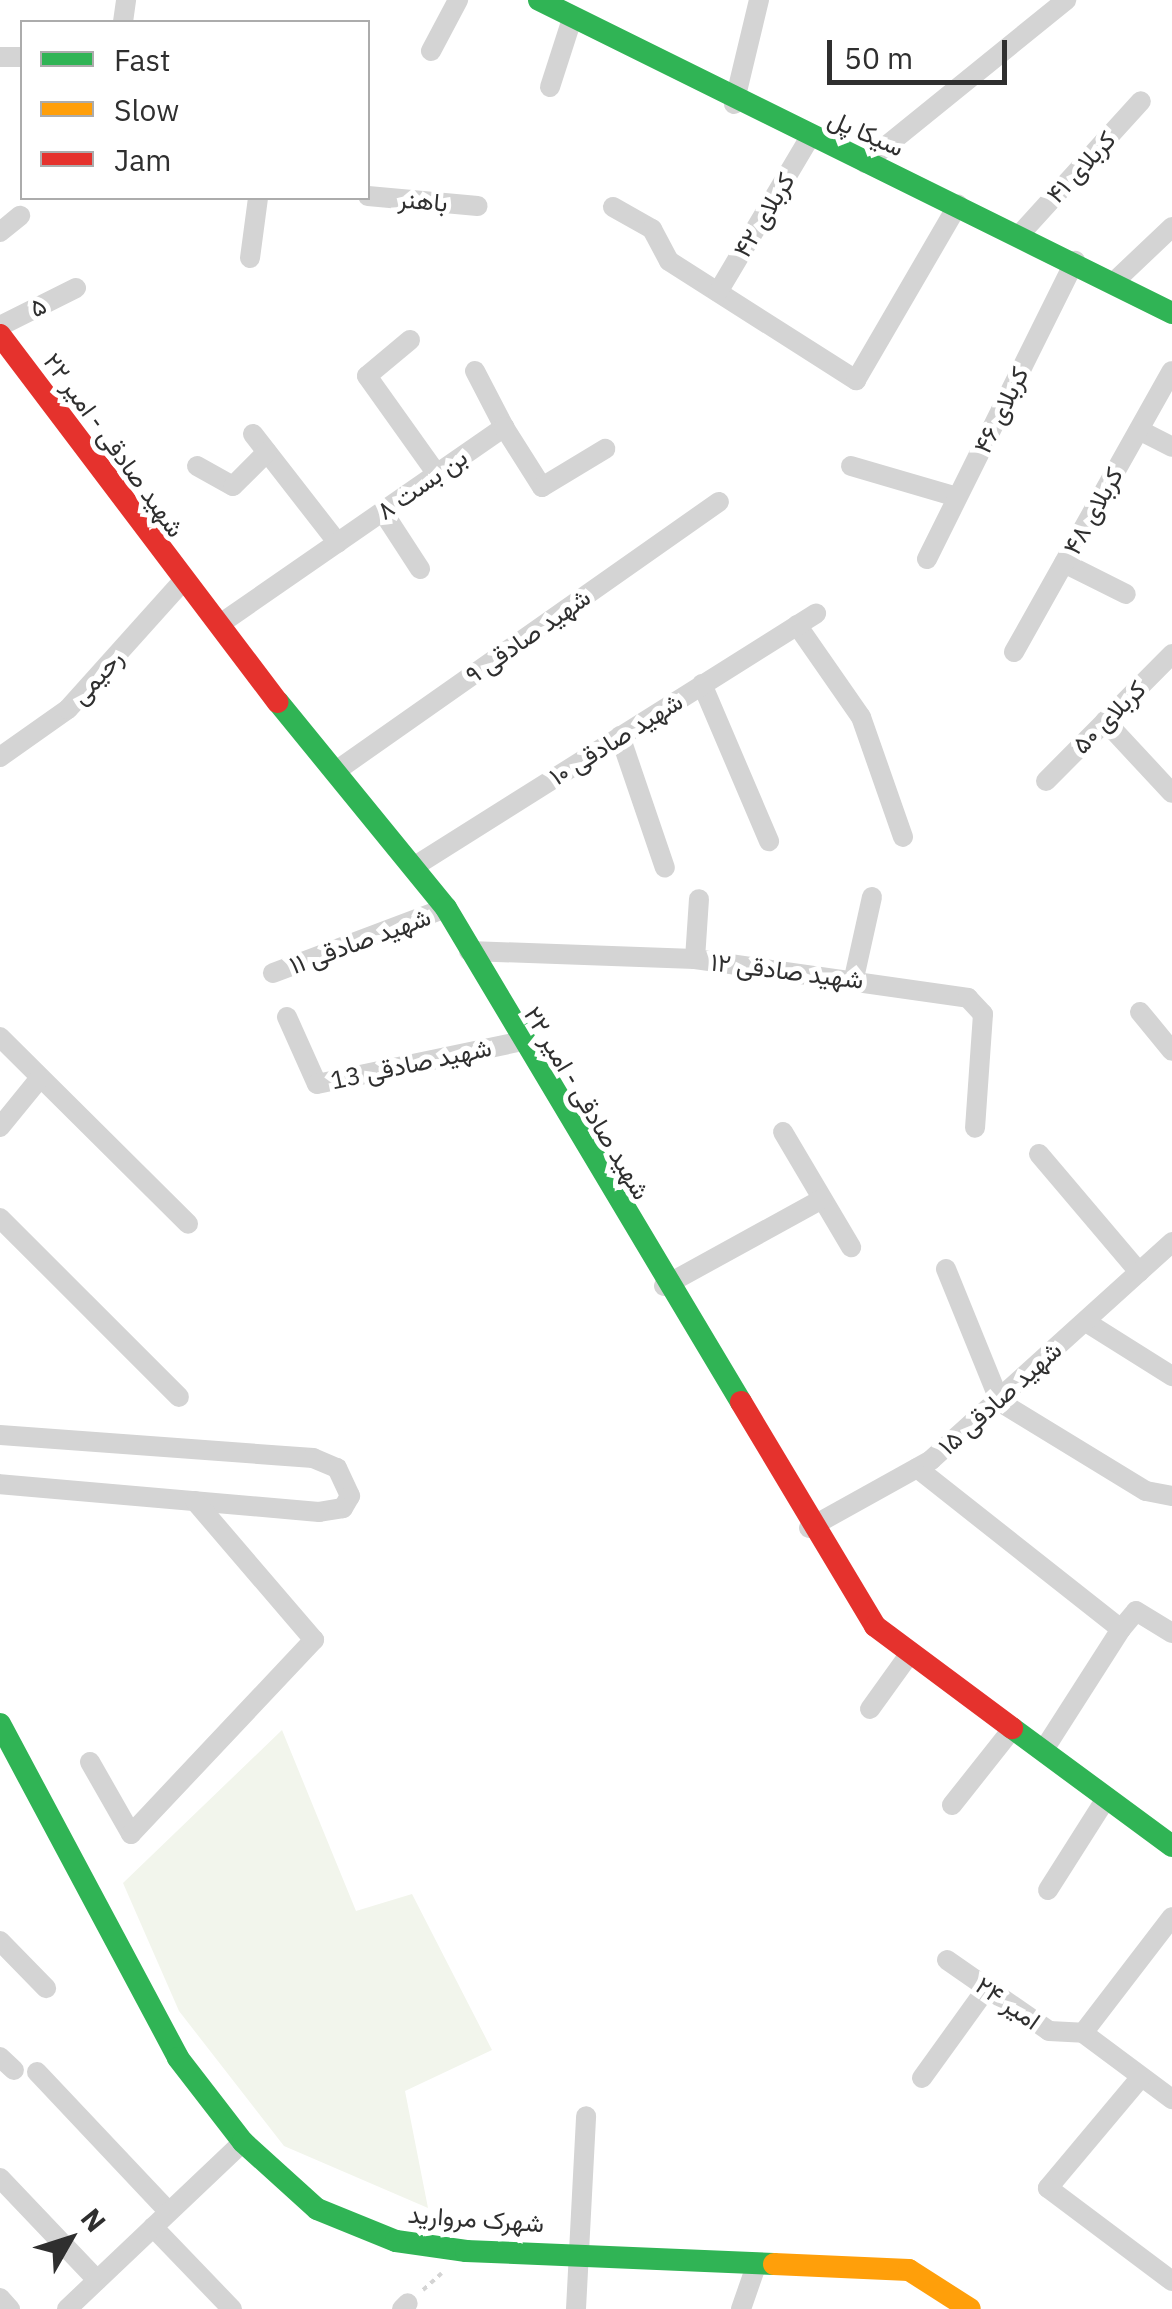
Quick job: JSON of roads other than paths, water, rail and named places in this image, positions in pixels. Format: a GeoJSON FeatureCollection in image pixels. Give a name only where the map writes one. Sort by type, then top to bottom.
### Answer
{"type":"FeatureCollection","features":[{"type":"Feature","properties":{"kind":"street"},"geometry":{"type":"LineString","coordinates":[[431,51],[458,0]]}},
{"type":"Feature","properties":{"kind":"street","name":"سیکا پل"},"geometry":{"type":"LineString","coordinates":[[539,0],[571,22],[734,104],[1020,233],[1172,313]]}},
{"type":"Feature","properties":{"kind":"street"},"geometry":{"type":"LineString","coordinates":[[734,104],[759,0]]}},
{"type":"Feature","properties":{"kind":"street"},"geometry":{"type":"LineString","coordinates":[[865,163],[1066,0]]}},
{"type":"Feature","properties":{"kind":"street"},"geometry":{"type":"LineString","coordinates":[[550,87],[571,22]]}},
{"type":"Feature","properties":{"kind":"street","name":"کربلای ۴۱"},"geometry":{"type":"LineString","coordinates":[[1020,233],[1141,102]]}},
{"type":"Feature","properties":{"kind":"street","name":"کربلای ۴۲"},"geometry":{"type":"LineString","coordinates":[[718,292],[809,138]]}},
{"type":"Feature","properties":{"kind":"street","name":"باهنر"},"geometry":{"type":"LineString","coordinates":[[370,196],[478,206]]}},
{"type":"Feature","properties":{"kind":"street"},"geometry":{"type":"LineString","coordinates":[[250,258],[258,200]]}},
{"type":"Feature","properties":{"kind":"street"},"geometry":{"type":"LineString","coordinates":[[613,207],[652,229],[670,262],[856,380],[958,205]]}},
{"type":"Feature","properties":{"kind":"street"},"geometry":{"type":"LineString","coordinates":[[0,232],[20,216]]}},
{"type":"Feature","properties":{"kind":"street"},"geometry":{"type":"LineString","coordinates":[[1114,282],[1172,227]]}},
{"type":"Feature","properties":{"kind":"street","name":"کربلای ۴۶"},"geometry":{"type":"LineString","coordinates":[[927,559],[1074,261]]}},
{"type":"Feature","properties":{"kind":"street","name":"۵"},"geometry":{"type":"LineString","coordinates":[[0,326],[76,288]]}},
{"type":"Feature","properties":{"kind":"street","name":"شهید صادقی - امیر ۲۲"},"geometry":{"type":"LineString","coordinates":[[0,335],[181,583],[220,624],[446,908],[518,1042],[809,1528],[874,1626],[1172,1846]]}},
{"type":"Feature","properties":{"kind":"street"},"geometry":{"type":"LineString","coordinates":[[410,340],[367,376],[436,474]]}},
{"type":"Feature","properties":{"kind":"street"},"geometry":{"type":"LineString","coordinates":[[475,371],[542,487],[605,449]]}},
{"type":"Feature","properties":{"kind":"street","name":"کربلای ۴۸"},"geometry":{"type":"LineString","coordinates":[[1014,652],[1172,371]]}},
{"type":"Feature","properties":{"kind":"street","name":"بن بست ۸"},"geometry":{"type":"LineString","coordinates":[[220,624],[504,426]]}},
{"type":"Feature","properties":{"kind":"street"},"geometry":{"type":"LineString","coordinates":[[1139,430],[1172,446]]}},
{"type":"Feature","properties":{"kind":"street"},"geometry":{"type":"LineString","coordinates":[[253,434],[338,543]]}},
{"type":"Feature","properties":{"kind":"street"},"geometry":{"type":"LineString","coordinates":[[197,466],[233,486],[267,452]]}},
{"type":"Feature","properties":{"kind":"street"},"geometry":{"type":"LineString","coordinates":[[852,466],[957,497]]}},
{"type":"Feature","properties":{"kind":"street","name":"شهید صادقی ۹"},"geometry":{"type":"LineString","coordinates":[[336,771],[719,502]]}},
{"type":"Feature","properties":{"kind":"street"},"geometry":{"type":"LineString","coordinates":[[383,512],[420,569]]}},
{"type":"Feature","properties":{"kind":"street"},"geometry":{"type":"LineString","coordinates":[[1064,563],[1126,594]]}},
{"type":"Feature","properties":{"kind":"street","name":"رحیمی"},"geometry":{"type":"LineString","coordinates":[[0,758],[68,709],[181,583]]}},
{"type":"Feature","properties":{"kind":"street","name":"شهید صادقی ۱۰"},"geometry":{"type":"LineString","coordinates":[[415,866],[816,613]]}},
{"type":"Feature","properties":{"kind":"street"},"geometry":{"type":"LineString","coordinates":[[796,625],[862,717],[904,837]]}},
{"type":"Feature","properties":{"kind":"street","name":"کربلای ۵۰"},"geometry":{"type":"LineString","coordinates":[[1046,780],[1172,654]]}},
{"type":"Feature","properties":{"kind":"street"},"geometry":{"type":"LineString","coordinates":[[702,684],[769,840]]}},
{"type":"Feature","properties":{"kind":"street"},"geometry":{"type":"LineString","coordinates":[[1105,721],[1172,793]]}},
{"type":"Feature","properties":{"kind":"street"},"geometry":{"type":"LineString","coordinates":[[620,736],[665,868]]}},
{"type":"Feature","properties":{"kind":"street"},"geometry":{"type":"LineString","coordinates":[[854,978],[872,897]]}},
{"type":"Feature","properties":{"kind":"street"},"geometry":{"type":"LineString","coordinates":[[695,959],[700,899]]}},
{"type":"Feature","properties":{"kind":"street","name":"شهید صادقی ۱۱"},"geometry":{"type":"LineString","coordinates":[[273,973],[446,908]]}},
{"type":"Feature","properties":{"kind":"street","name":"شهید صادقی ۱۲"},"geometry":{"type":"LineString","coordinates":[[469,951],[695,959],[854,978],[976,1005],[975,1128]]}},
{"type":"Feature","properties":{"kind":"street"},"geometry":{"type":"LineString","coordinates":[[1140,1012],[1172,1051]]}},
{"type":"Feature","properties":{"kind":"street","name":"شهید صادقی 13"},"geometry":{"type":"LineString","coordinates":[[287,1017],[317,1084],[518,1042]]}},
{"type":"Feature","properties":{"kind":"street"},"geometry":{"type":"LineString","coordinates":[[0,1037],[188,1224]]}},
{"type":"Feature","properties":{"kind":"street"},"geometry":{"type":"LineString","coordinates":[[0,1127],[40,1078]]}},
{"type":"Feature","properties":{"kind":"street"},"geometry":{"type":"LineString","coordinates":[[782,1132],[852,1247]]}},
{"type":"Feature","properties":{"kind":"street"},"geometry":{"type":"LineString","coordinates":[[1039,1154],[1139,1272]]}},
{"type":"Feature","properties":{"kind":"street"},"geometry":{"type":"LineString","coordinates":[[664,1286],[822,1199]]}},
{"type":"Feature","properties":{"kind":"street"},"geometry":{"type":"LineString","coordinates":[[0,1218],[179,1397]]}},
{"type":"Feature","properties":{"kind":"street","name":"شهید صادقی ۱۵"},"geometry":{"type":"LineString","coordinates":[[809,1528],[917,1468],[1000,1402],[1172,1242]]}},
{"type":"Feature","properties":{"kind":"street"},"geometry":{"type":"LineString","coordinates":[[946,1270],[1000,1402],[1146,1491],[1172,1496]]}},
{"type":"Feature","properties":{"kind":"street"},"geometry":{"type":"LineString","coordinates":[[1086,1322],[1172,1376]]}},
{"type":"Feature","properties":{"kind":"street"},"geometry":{"type":"LineString","coordinates":[[0,1435],[313,1458],[337,1468],[350,1496],[343,1508],[319,1512],[0,1484]]}},
{"type":"Feature","properties":{"kind":"street"},"geometry":{"type":"LineString","coordinates":[[917,1468],[1121,1629]]}},
{"type":"Feature","properties":{"kind":"street"},"geometry":{"type":"LineString","coordinates":[[90,1762],[132,1834],[314,1640],[195,1501]]}},
{"type":"Feature","properties":{"kind":"street"},"geometry":{"type":"LineString","coordinates":[[1043,1750],[1136,1611],[1172,1633]]}},
{"type":"Feature","properties":{"kind":"street"},"geometry":{"type":"LineString","coordinates":[[870,1708],[911,1652]]}},
{"type":"Feature","properties":{"kind":"street","name":"شهرک مروارید"},"geometry":{"type":"LineString","coordinates":[[0,1724],[178,2058],[243,2142],[318,2208],[396,2241],[466,2251],[578,2252],[909,2270],[970,2309]]}},
{"type":"Feature","properties":{"kind":"street"},"geometry":{"type":"LineString","coordinates":[[952,1805],[1013,1728]]}},
{"type":"Feature","properties":{"kind":"street"},"geometry":{"type":"LineString","coordinates":[[1048,1890],[1107,1797]]}},
{"type":"Feature","properties":{"kind":"street"},"geometry":{"type":"LineString","coordinates":[[1083,2033],[1172,1917]]}},
{"type":"Feature","properties":{"kind":"street"},"geometry":{"type":"LineString","coordinates":[[0,1941],[46,1988]]}},
{"type":"Feature","properties":{"kind":"street","name":"امیر ۲۴"},"geometry":{"type":"LineString","coordinates":[[947,1960],[1049,2032],[1083,2033],[1172,2100]]}},
{"type":"Feature","properties":{"kind":"street"},"geometry":{"type":"LineString","coordinates":[[922,2078],[987,1988]]}},
{"type":"Feature","properties":{"kind":"street"},"geometry":{"type":"LineString","coordinates":[[37,2072],[170,2212]]}},
{"type":"Feature","properties":{"kind":"street"},"geometry":{"type":"LineString","coordinates":[[1142,2076],[1048,2188],[1172,2281]]}},
{"type":"Feature","properties":{"kind":"street"},"geometry":{"type":"LineString","coordinates":[[576,2309],[586,2116]]}},
{"type":"Feature","properties":{"kind":"street"},"geometry":{"type":"LineString","coordinates":[[67,2309],[243,2142]]}},
{"type":"Feature","properties":{"kind":"street"},"geometry":{"type":"LineString","coordinates":[[0,2178],[97,2280]]}},
{"type":"Feature","properties":{"kind":"street"},"geometry":{"type":"LineString","coordinates":[[154,2227],[232,2309]]}},
{"type":"Feature","properties":{"kind":"street"},"geometry":{"type":"LineString","coordinates":[[742,2309],[757,2263]]}},
{"type":"Feature","properties":{"kind":"street"},"geometry":{"type":"LineString","coordinates":[[0,2298],[10,2309]]}}]}
